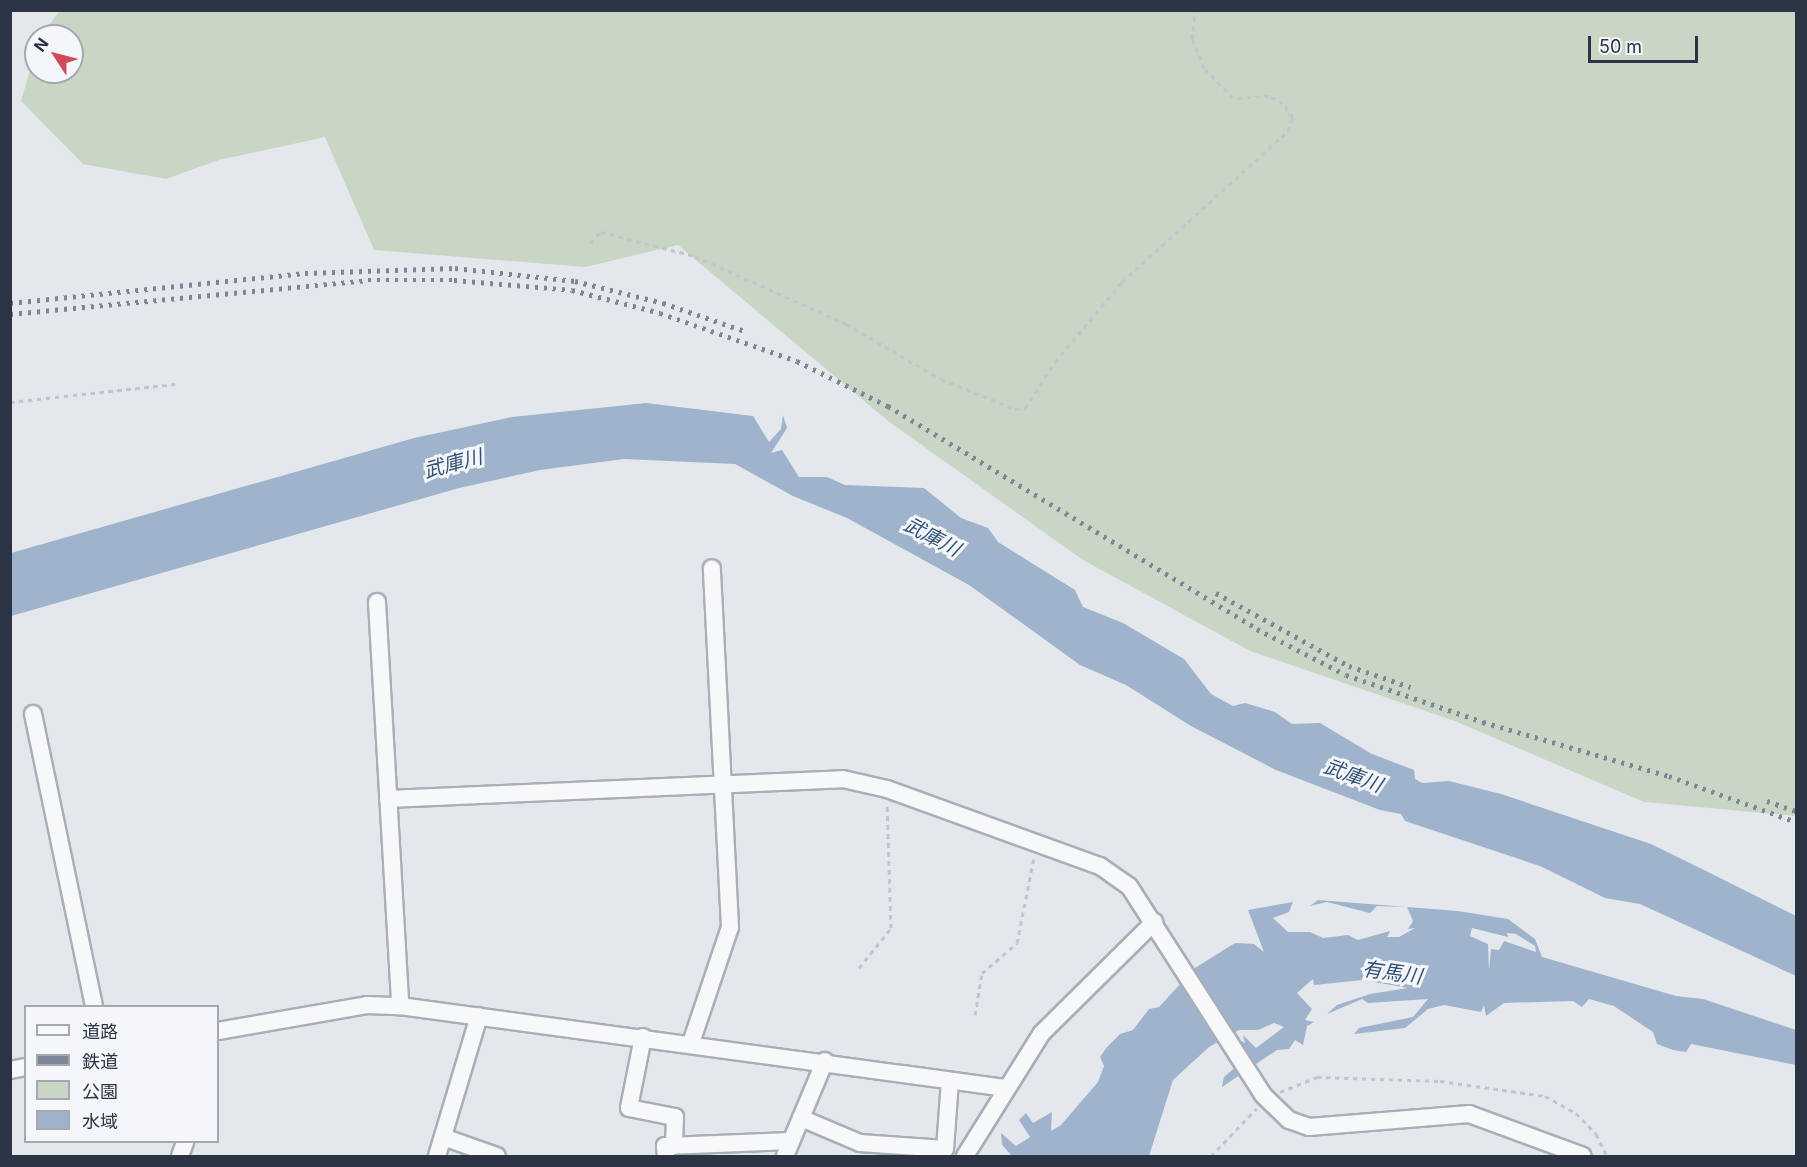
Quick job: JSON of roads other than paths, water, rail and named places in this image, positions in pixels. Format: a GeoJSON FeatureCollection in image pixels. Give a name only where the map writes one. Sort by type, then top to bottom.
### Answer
{"type":"FeatureCollection","features":[{"type":"Feature","properties":{"kind":"street"},"geometry":{"type":"LineString","coordinates":[[691,1043],[730,927],[712,568]]}},
{"type":"Feature","properties":{"kind":"street"},"geometry":{"type":"LineString","coordinates":[[377,602],[400,1006]]}},
{"type":"Feature","properties":{"kind":"street"},"geometry":{"type":"LineString","coordinates":[[33,714],[94,1005]]}},
{"type":"Feature","properties":{"kind":"street"},"geometry":{"type":"LineString","coordinates":[[388,799],[843,779],[886,789],[1100,866],[1129,886],[1265,1097],[1289,1120],[1309,1127],[1469,1114],[1583,1156]]}},
{"type":"Feature","properties":{"kind":"street"},"geometry":{"type":"LineString","coordinates":[[965,1156],[1042,1033],[1158,928]]}},
{"type":"Feature","properties":{"kind":"street"},"geometry":{"type":"LineString","coordinates":[[219,1034],[368,1005],[400,1006],[825,1061],[881,1074],[1006,1088]]}},
{"type":"Feature","properties":{"kind":"street"},"geometry":{"type":"LineString","coordinates":[[437,1156],[479,1016]]}},
{"type":"Feature","properties":{"kind":"street"},"geometry":{"type":"LineString","coordinates":[[643,1037],[629,1108],[675,1117],[670,1151],[788,1149],[825,1061]]}},
{"type":"Feature","properties":{"kind":"street"},"geometry":{"type":"LineString","coordinates":[[801,1118],[860,1143],[945,1149],[950,1081]]}},
{"type":"Feature","properties":{"kind":"street"},"geometry":{"type":"LineString","coordinates":[[442,1137],[497,1156]]}},
{"type":"Feature","properties":{"kind":"water","name":"武庫川"},"geometry":{"type":"Polygon","coordinates":[[[646,403],[753,416],[769,442],[781,429],[783,415],[787,428],[771,453],[782,450],[799,477],[827,477],[845,485],[924,488],[961,518],[988,528],[998,542],[1075,590],[1083,607],[1123,623],[1184,659],[1211,694],[1233,706],[1245,703],[1275,712],[1292,724],[1320,723],[1372,754],[1414,770],[1415,779],[1422,783],[1449,781],[1501,794],[1651,844],[1704,870],[1796,916],[1796,976],[1640,904],[1605,898],[1540,866],[1405,821],[1401,814],[1380,810],[1276,770],[1191,726],[1126,685],[1080,665],[969,585],[847,518],[793,496],[735,464],[624,459],[540,470],[459,488],[11,616],[11,553],[414,438],[512,417],[646,403]]]}},
{"type":"Feature","properties":{"kind":"water","name":"有馬川"},"geometry":{"type":"Polygon","coordinates":[[[1318,900],[1458,911],[1508,919],[1535,939],[1542,957],[1676,996],[1703,999],[1796,1030],[1796,1065],[1691,1044],[1686,1052],[1673,1050],[1657,1044],[1653,1032],[1614,1006],[1589,999],[1582,1007],[1573,1001],[1504,1003],[1486,1016],[1484,1005],[1481,1012],[1444,1005],[1428,1009],[1405,1028],[1354,1034],[1359,1028],[1413,1017],[1428,999],[1368,1003],[1362,999],[1327,1014],[1337,1005],[1370,994],[1408,988],[1363,980],[1314,985],[1313,979],[1297,993],[1312,1009],[1305,1020],[1314,1022],[1307,1026],[1303,1045],[1295,1040],[1289,1049],[1277,1050],[1222,1087],[1224,1077],[1245,1059],[1236,1039],[1245,1043],[1243,1035],[1256,1048],[1284,1027],[1274,1023],[1258,1030],[1239,1030],[1209,1047],[1173,1080],[1149,1156],[1012,1156],[1002,1145],[1001,1133],[1016,1146],[1030,1137],[1019,1120],[1026,1113],[1033,1123],[1052,1112],[1051,1131],[1061,1125],[1098,1082],[1104,1066],[1100,1057],[1107,1047],[1120,1034],[1133,1030],[1149,1009],[1159,1007],[1195,968],[1235,943],[1254,944],[1264,952],[1248,910],[1293,902],[1289,912],[1273,918],[1288,932],[1310,932],[1323,938],[1348,935],[1358,940],[1390,931],[1387,937],[1399,937],[1415,928],[1408,929],[1413,921],[1407,907],[1377,906],[1370,913],[1327,902],[1310,906],[1318,900]],[[1472,928],[1470,936],[1488,944],[1489,970],[1491,949],[1499,950],[1504,941],[1536,952],[1535,946],[1516,934],[1507,933],[1508,937],[1472,928]]]}},
{"type":"Feature","properties":{"kind":"railway"},"geometry":{"type":"LineString","coordinates":[[10,303],[305,273],[455,268],[575,281],[663,303],[747,332]]}},
{"type":"Feature","properties":{"kind":"railway"},"geometry":{"type":"LineString","coordinates":[[10,314],[368,280],[454,280],[572,290],[660,313],[797,361],[888,406],[1257,629],[1346,675],[1483,722],[1669,776],[1796,822]]}},
{"type":"Feature","properties":{"kind":"railway"},"geometry":{"type":"LineString","coordinates":[[1216,593],[1349,666],[1410,687]]}},
{"type":"Feature","properties":{"kind":"railway"},"geometry":{"type":"LineString","coordinates":[[1767,801],[1796,811]]}}]}
